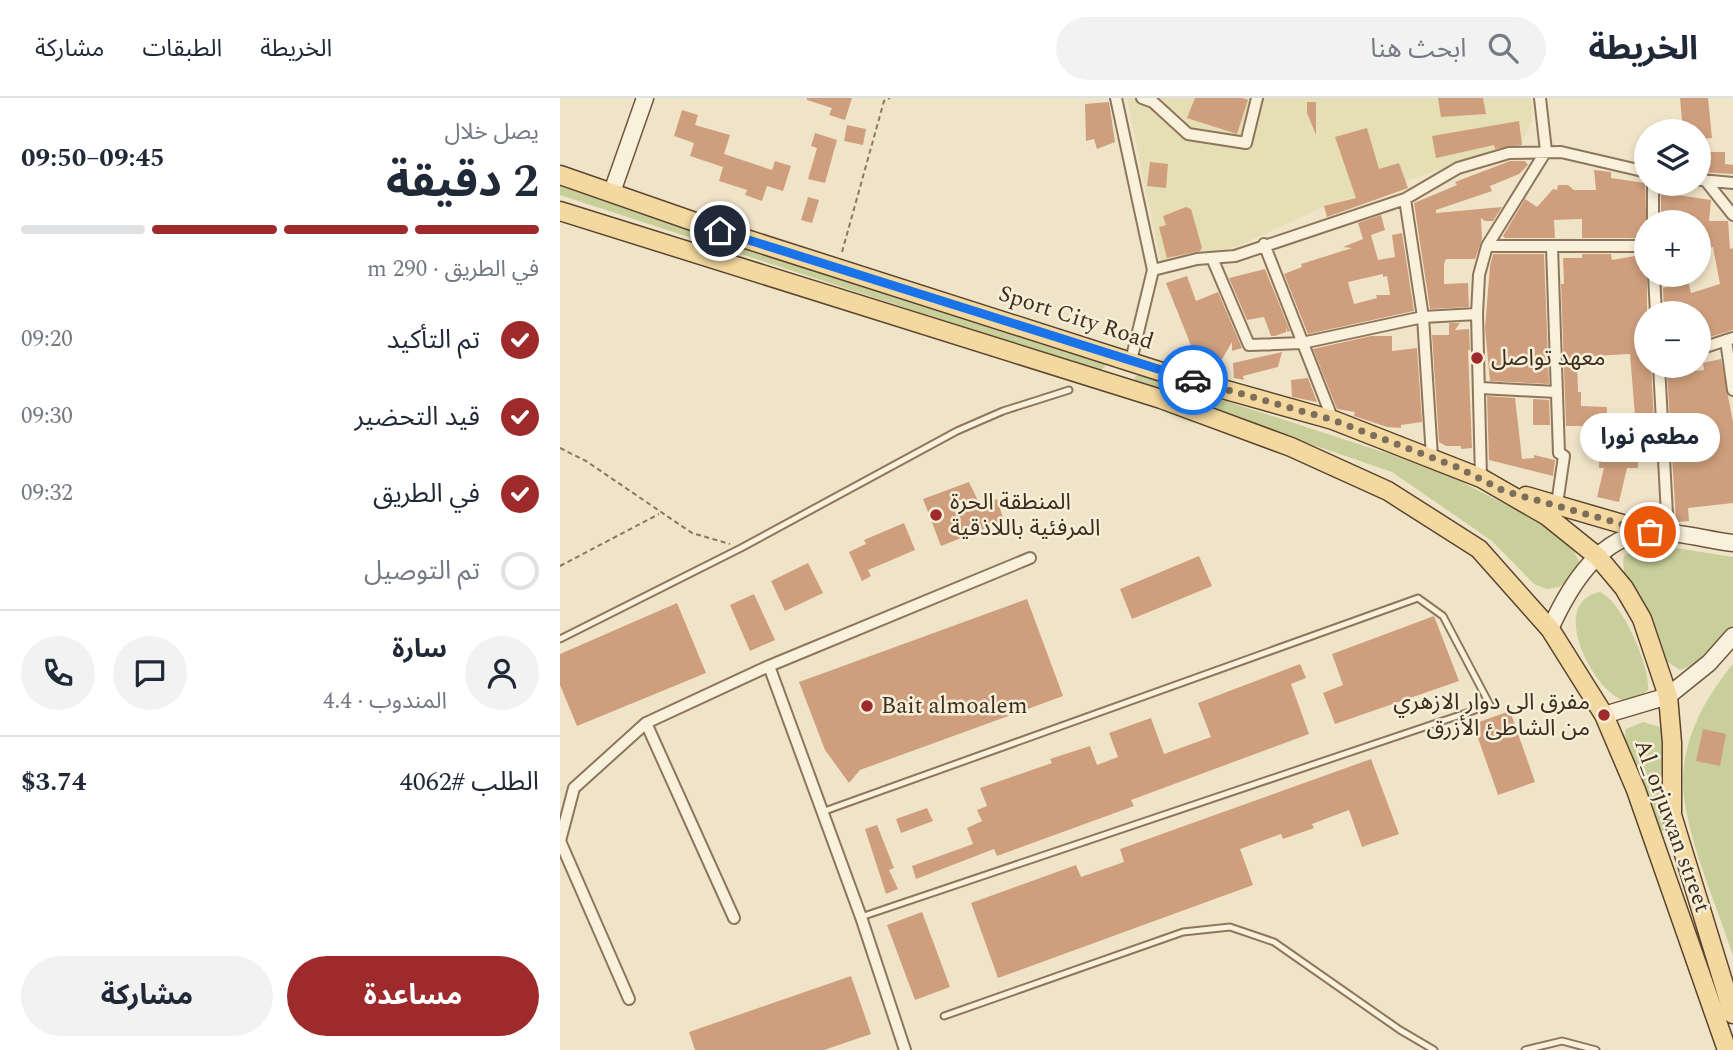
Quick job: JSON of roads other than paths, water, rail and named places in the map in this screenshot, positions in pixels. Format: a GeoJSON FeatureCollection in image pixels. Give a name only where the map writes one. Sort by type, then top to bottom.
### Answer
{"type":"FeatureCollection","features":[{"type":"Feature","properties":{"kind":"main road"},"geometry":{"type":"LineString","coordinates":[[612,192],[645,98]]}},
{"type":"Feature","properties":{"kind":"main road","name":"Sport City Road"},"geometry":{"type":"LineString","coordinates":[[560,175],[720,231],[1131,360],[1333,420],[1481,478],[1547,516],[1598,557]]}},
{"type":"Feature","properties":{"kind":"main road"},"geometry":{"type":"LineString","coordinates":[[560,211],[1161,399],[1292,447],[1388,491],[1479,549],[1550,629],[1565,598],[1610,545],[1626,537],[1659,533]]}},
{"type":"Feature","properties":{"kind":"main road"},"geometry":{"type":"LineString","coordinates":[[1504,491],[1659,533],[1733,543]]}},
{"type":"Feature","properties":{"kind":"main road","name":"Al_orjuwan street"},"geometry":{"type":"LineString","coordinates":[[1598,557],[1624,588],[1642,619],[1668,696],[1672,743],[1672,814],[1733,1014]]}},
{"type":"Feature","properties":{"kind":"main road","name":"Al_orjuwan street"},"geometry":{"type":"LineString","coordinates":[[1550,629],[1604,715],[1636,790],[1727,1050]]}},
{"type":"Feature","properties":{"kind":"main road"},"geometry":{"type":"LineString","coordinates":[[1604,715],[1668,696],[1709,663],[1733,636]]}},
{"type":"Feature","properties":{"kind":"street"},"geometry":{"type":"LineString","coordinates":[[1116,98],[1153,270],[1131,360]]}},
{"type":"Feature","properties":{"kind":"street"},"geometry":{"type":"LineString","coordinates":[[1142,98],[1153,102],[1188,134],[1246,143],[1257,98]]}},
{"type":"Feature","properties":{"kind":"street"},"geometry":{"type":"LineString","coordinates":[[1481,478],[1481,388],[1477,314],[1479,275],[1487,246],[1546,151],[1540,98]]}},
{"type":"Feature","properties":{"kind":"street"},"geometry":{"type":"LineString","coordinates":[[1153,270],[1235,256],[1264,244],[1405,199],[1475,161],[1508,153],[1546,151],[1634,169]]}},
{"type":"Feature","properties":{"kind":"street"},"geometry":{"type":"LineString","coordinates":[[1711,181],[1733,183]]}},
{"type":"Feature","properties":{"kind":"street"},"geometry":{"type":"LineString","coordinates":[[1711,190],[1733,215]]}},
{"type":"Feature","properties":{"kind":"street"},"geometry":{"type":"LineString","coordinates":[[1405,199],[1423,317],[1432,457]]}},
{"type":"Feature","properties":{"kind":"street"},"geometry":{"type":"LineString","coordinates":[[1264,244],[1333,420]]}},
{"type":"Feature","properties":{"kind":"street"},"geometry":{"type":"LineString","coordinates":[[1487,246],[1634,246]]}},
{"type":"Feature","properties":{"kind":"street"},"geometry":{"type":"LineString","coordinates":[[1552,247],[1559,453],[1563,456],[1557,504]]}},
{"type":"Feature","properties":{"kind":"street"},"geometry":{"type":"LineString","coordinates":[[1212,258],[1249,345],[1302,343],[1423,317],[1477,314]]}},
{"type":"Feature","properties":{"kind":"street"},"geometry":{"type":"LineString","coordinates":[[1711,345],[1730,339],[1733,390]]}},
{"type":"Feature","properties":{"kind":"street"},"geometry":{"type":"LineString","coordinates":[[1659,378],[1659,533]]}},
{"type":"Feature","properties":{"kind":"street"},"geometry":{"type":"LineString","coordinates":[[1481,388],[1556,392]]}},
{"type":"Feature","properties":{"kind":"street"},"geometry":{"type":"LineString","coordinates":[[629,999],[560,841],[574,788],[646,723],[769,666],[1030,558]]}},
{"type":"Feature","properties":{"kind":"street"},"geometry":{"type":"LineString","coordinates":[[769,666],[861,917],[905,1050]]}},
{"type":"Feature","properties":{"kind":"street"},"geometry":{"type":"LineString","coordinates":[[646,723],[734,918]]}},
{"type":"Feature","properties":{"kind":"lane"},"geometry":{"type":"LineString","coordinates":[[560,639],[741,548],[957,432],[1003,411],[1069,390]]}},
{"type":"Feature","properties":{"kind":"lane"},"geometry":{"type":"LineString","coordinates":[[822,812],[1418,598],[1443,616],[1490,705],[861,917]]}},
{"type":"Feature","properties":{"kind":"lane"},"geometry":{"type":"LineString","coordinates":[[944,1016],[1182,932],[1230,927],[1273,942],[1400,1030],[1434,1050]]}},
{"type":"Feature","properties":{"kind":"lane"},"geometry":{"type":"LineString","coordinates":[[1525,1050],[1562,1041],[1596,1050]]}},
{"type":"Feature","properties":{"kind":"place","name":"معهد تواصل"},"geometry":{"type":"Point","coordinates":[1477,358]}},
{"type":"Feature","properties":{"kind":"place","name":"المنطقة الحرة المرفئية باللاذقية"},"geometry":{"type":"Point","coordinates":[936,515]}},
{"type":"Feature","properties":{"kind":"place","name":"مطعم نورا"},"geometry":{"type":"Point","coordinates":[1650,532]}},
{"type":"Feature","properties":{"kind":"place","name":"Bait almoalem"},"geometry":{"type":"Point","coordinates":[867,706]}},
{"type":"Feature","properties":{"kind":"place","name":"مفرق الى دوار الازهري من الشاطئ الأزرق"},"geometry":{"type":"Point","coordinates":[1604,715]}}]}
